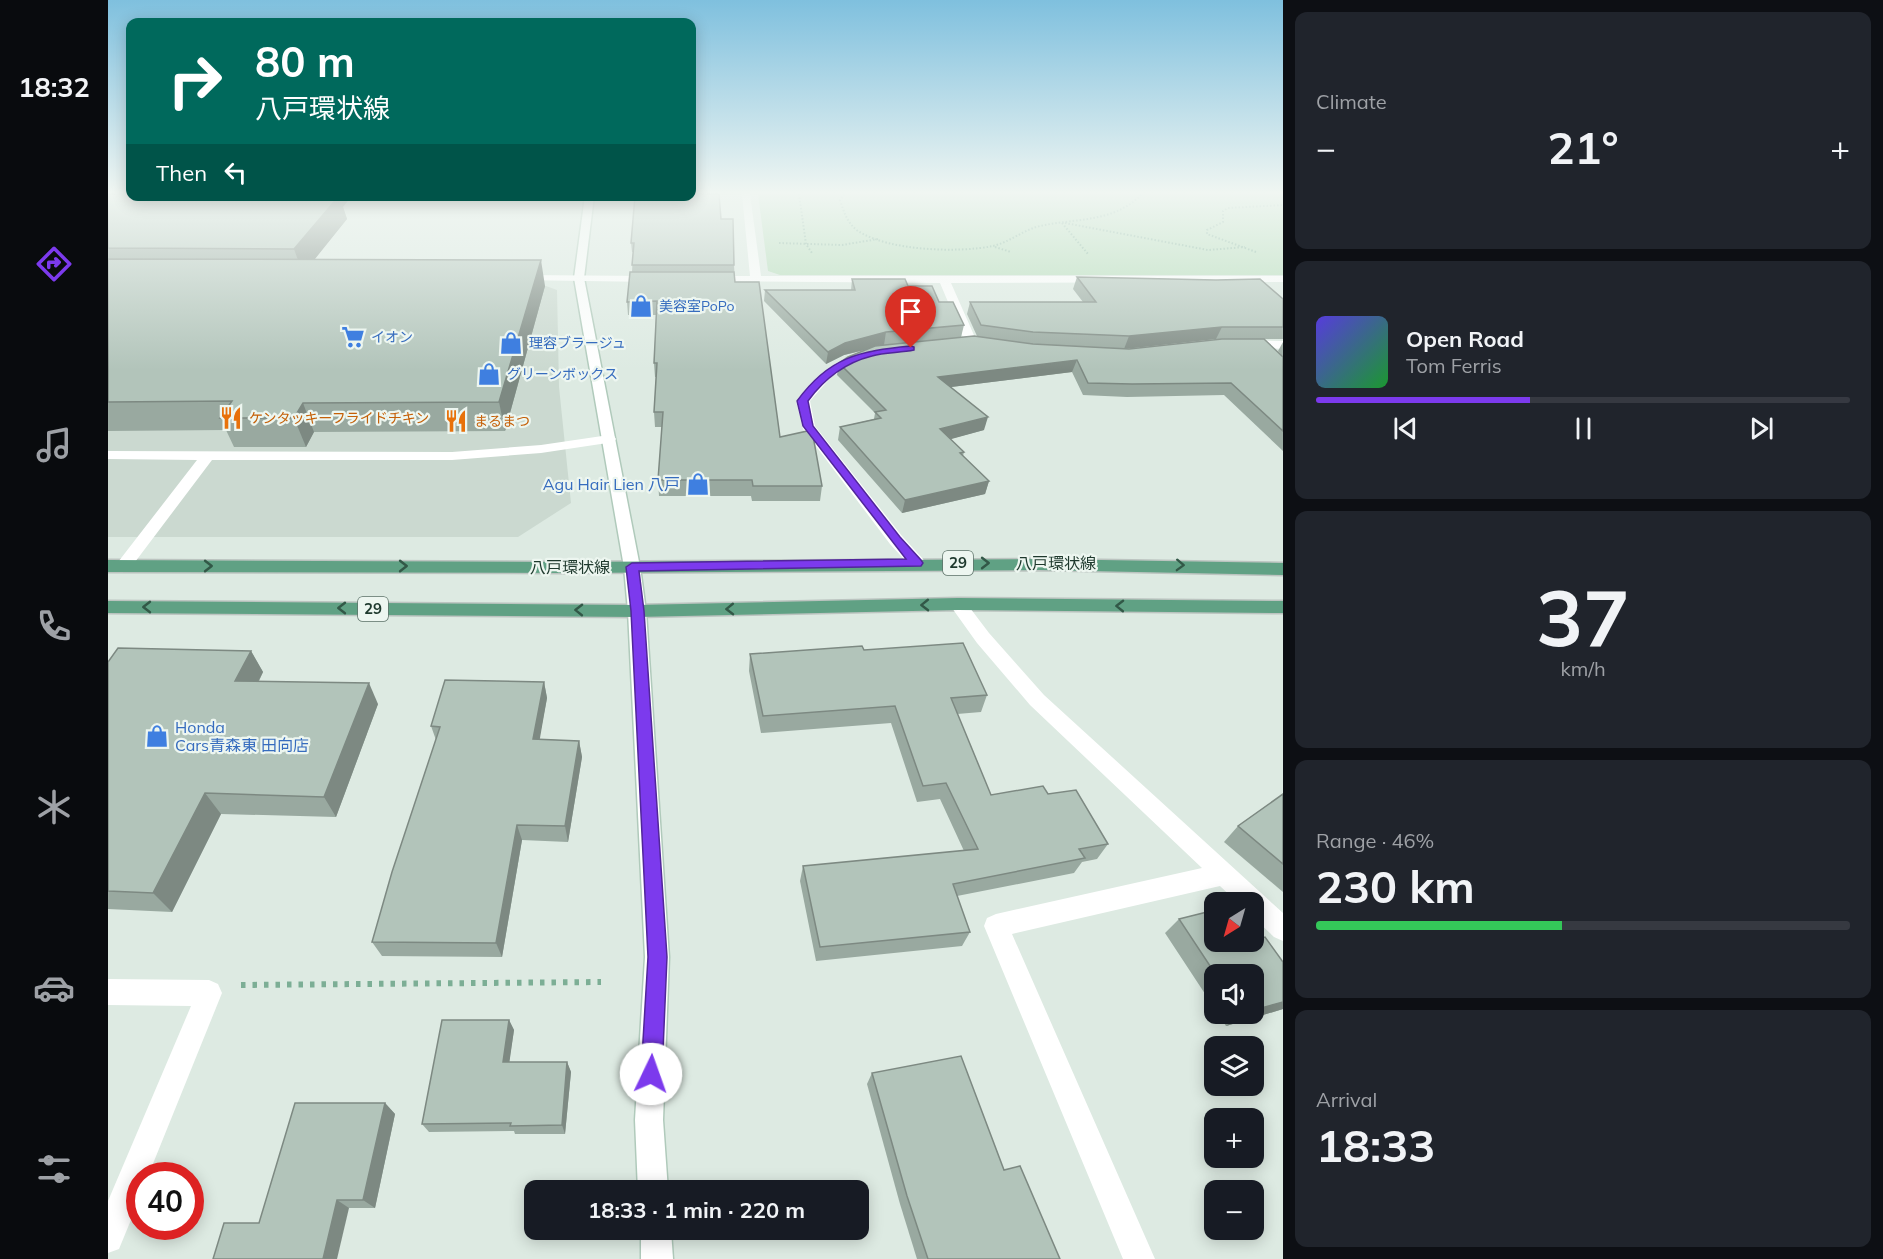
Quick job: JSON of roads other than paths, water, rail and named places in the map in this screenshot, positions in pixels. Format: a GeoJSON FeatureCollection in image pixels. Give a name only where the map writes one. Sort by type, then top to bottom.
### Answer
{"type":"FeatureCollection","features":[{"type":"Feature","properties":{"kind":"main road","name":"八戸環状線"},"geometry":{"type":"LineString","coordinates":[[115,566],[632,567],[917,563],[1138,564],[1283,569]]}},
{"type":"Feature","properties":{"kind":"main road","name":"29"},"geometry":{"type":"LineString","coordinates":[[108,607],[637,611],[958,604],[1283,607]]}},
{"type":"Feature","properties":{"kind":"street"},"geometry":{"type":"LineString","coordinates":[[582,253],[579,278],[632,567],[637,611],[657,957],[649,1120],[652,1180]]}},
{"type":"Feature","properties":{"kind":"street"},"geometry":{"type":"LineString","coordinates":[[753,253],[756,280]]}},
{"type":"Feature","properties":{"kind":"street"},"geometry":{"type":"LineString","coordinates":[[515,279],[666,279]]}},
{"type":"Feature","properties":{"kind":"street"},"geometry":{"type":"LineString","coordinates":[[700,279],[1283,279]]}},
{"type":"Feature","properties":{"kind":"street"},"geometry":{"type":"LineString","coordinates":[[944,280],[971,343]]}},
{"type":"Feature","properties":{"kind":"street"},"geometry":{"type":"LineString","coordinates":[[1261,344],[1276,358]]}},
{"type":"Feature","properties":{"kind":"street"},"geometry":{"type":"LineString","coordinates":[[1239,345],[1283,345]]}},
{"type":"Feature","properties":{"kind":"street"},"geometry":{"type":"LineString","coordinates":[[870,353],[841,364],[818,381],[802,401],[808,426],[896,540],[917,563]]}},
{"type":"Feature","properties":{"kind":"street"},"geometry":{"type":"LineString","coordinates":[[108,455],[453,456],[541,449],[609,439]]}},
{"type":"Feature","properties":{"kind":"street"},"geometry":{"type":"LineString","coordinates":[[115,566],[208,455]]}},
{"type":"Feature","properties":{"kind":"street"},"geometry":{"type":"LineString","coordinates":[[958,604],[983,638],[1037,700],[1283,929]]}},
{"type":"Feature","properties":{"kind":"street"},"geometry":{"type":"LineString","coordinates":[[1139,1259],[996,926],[1224,874]]}},
{"type":"Feature","properties":{"kind":"street"},"geometry":{"type":"LineString","coordinates":[[108,992],[209,993],[108,1238]]}},
{"type":"Feature","properties":{"kind":"street"},"geometry":{"type":"LineString","coordinates":[[656,1240],[657,1259]]}},
{"type":"Feature","properties":{"kind":"place","name":"美容室PoPo"},"geometry":{"type":"Point","coordinates":[641,306]}},
{"type":"Feature","properties":{"kind":"place","name":"イオン"},"geometry":{"type":"Point","coordinates":[353,337]}},
{"type":"Feature","properties":{"kind":"place","name":"理容ブラージュ"},"geometry":{"type":"Point","coordinates":[511,343]}},
{"type":"Feature","properties":{"kind":"place","name":"グリーンボックス"},"geometry":{"type":"Point","coordinates":[489,374]}},
{"type":"Feature","properties":{"kind":"place","name":"ケンタッキーフライドチキン"},"geometry":{"type":"Point","coordinates":[231,418]}},
{"type":"Feature","properties":{"kind":"place","name":"まるまつ"},"geometry":{"type":"Point","coordinates":[456,421]}},
{"type":"Feature","properties":{"kind":"place","name":"Agu Hair Lien 八戸"},"geometry":{"type":"Point","coordinates":[698,484]}},
{"type":"Feature","properties":{"kind":"place","name":"Honda Cars青森東 田向店"},"geometry":{"type":"Point","coordinates":[157,736]}}]}
